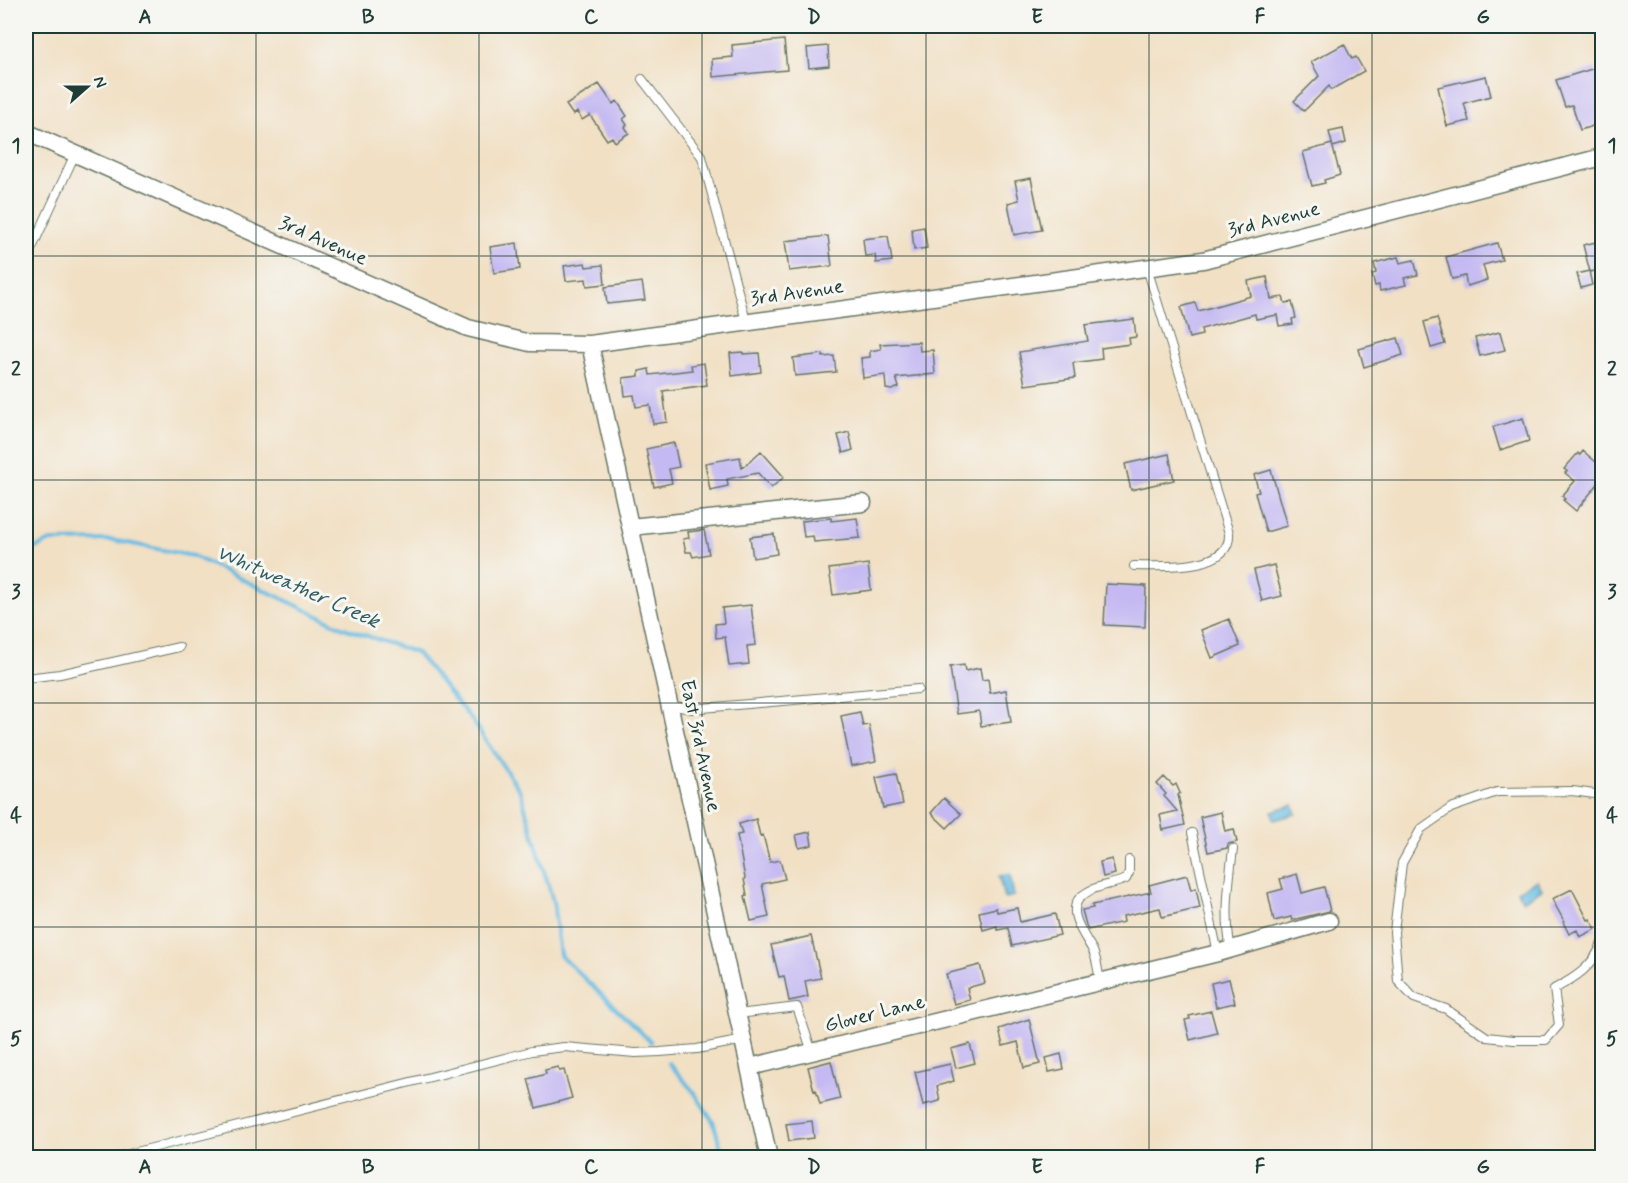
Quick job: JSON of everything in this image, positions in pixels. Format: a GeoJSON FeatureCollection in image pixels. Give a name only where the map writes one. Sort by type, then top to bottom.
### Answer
{"type":"FeatureCollection","features":[{"type":"Feature","properties":{"kind":"street","name":"3rd Avenue"},"geometry":{"type":"LineString","coordinates":[[26,132],[468,328],[530,343],[590,344],[1203,260],[1602,157]]}},
{"type":"Feature","properties":{"kind":"street","name":"East 3rd Avenue"},"geometry":{"type":"LineString","coordinates":[[590,344],[769,1158]]}},
{"type":"Feature","properties":{"kind":"street"},"geometry":{"type":"LineString","coordinates":[[630,527],[863,503]]}},
{"type":"Feature","properties":{"kind":"street","name":"Glover Lane"},"geometry":{"type":"LineString","coordinates":[[750,1067],[1224,951],[1329,921]]}},
{"type":"Feature","properties":{"kind":"lane"},"geometry":{"type":"LineString","coordinates":[[642,78],[702,157],[746,321]]}},
{"type":"Feature","properties":{"kind":"lane"},"geometry":{"type":"LineString","coordinates":[[26,261],[75,154]]}},
{"type":"Feature","properties":{"kind":"lane"},"geometry":{"type":"LineString","coordinates":[[1134,566],[1179,566],[1198,563],[1222,553],[1230,542],[1147,268]]}},
{"type":"Feature","properties":{"kind":"lane"},"geometry":{"type":"LineString","coordinates":[[26,678],[60,674],[179,647]]}},
{"type":"Feature","properties":{"kind":"lane"},"geometry":{"type":"LineString","coordinates":[[670,705],[691,709],[918,689]]}},
{"type":"Feature","properties":{"kind":"lane"},"geometry":{"type":"LineString","coordinates":[[1602,795],[1572,791],[1497,792],[1451,808],[1421,829],[1402,863],[1394,932],[1398,981],[1414,998],[1446,1010],[1487,1037],[1514,1040],[1546,1040],[1559,1025],[1554,989],[1580,975],[1598,954],[1602,943]]}},
{"type":"Feature","properties":{"kind":"lane"},"geometry":{"type":"LineString","coordinates":[[1192,833],[1224,951]]}},
{"type":"Feature","properties":{"kind":"lane"},"geometry":{"type":"LineString","coordinates":[[1224,951],[1227,930],[1228,878],[1233,849]]}},
{"type":"Feature","properties":{"kind":"lane"},"geometry":{"type":"LineString","coordinates":[[1100,981],[1092,950],[1077,925],[1074,910],[1077,901],[1085,893],[1126,879],[1129,873],[1129,860]]}},
{"type":"Feature","properties":{"kind":"lane"},"geometry":{"type":"LineString","coordinates":[[738,1014],[797,1007],[812,1052]]}},
{"type":"Feature","properties":{"kind":"lane"},"geometry":{"type":"LineString","coordinates":[[113,1158],[532,1051],[564,1047],[635,1053],[660,1052],[697,1049],[744,1040]]}},
{"type":"Feature","properties":{"kind":"water"},"geometry":{"type":"Polygon","coordinates":[[[1293,805],[1296,814],[1274,820],[1272,811],[1293,805]]]}},
{"type":"Feature","properties":{"kind":"water"},"geometry":{"type":"Polygon","coordinates":[[[1010,874],[1014,896],[1004,898],[999,876],[1010,874]]]}},
{"type":"Feature","properties":{"kind":"water"},"geometry":{"type":"Polygon","coordinates":[[[1537,880],[1542,889],[1523,901],[1517,891],[1537,880]]]}},
{"type":"Feature","properties":{"kind":"building"},"geometry":{"type":"Polygon","coordinates":[[[784,40],[787,70],[713,77],[712,59],[733,57],[732,45],[784,40]]]}},
{"type":"Feature","properties":{"kind":"building"},"geometry":{"type":"Polygon","coordinates":[[[1344,44],[1352,59],[1356,57],[1364,71],[1331,90],[1329,86],[1304,111],[1294,101],[1319,76],[1311,62],[1344,44]]]}},
{"type":"Feature","properties":{"kind":"building"},"geometry":{"type":"Polygon","coordinates":[[[828,46],[829,66],[809,68],[807,48],[828,46]]]}},
{"type":"Feature","properties":{"kind":"building"},"geometry":{"type":"Polygon","coordinates":[[[1595,68],[1602,94],[1602,123],[1580,130],[1572,105],[1565,107],[1556,80],[1595,68]]]}},
{"type":"Feature","properties":{"kind":"building"},"geometry":{"type":"Polygon","coordinates":[[[1486,76],[1491,96],[1464,103],[1469,121],[1447,126],[1438,87],[1486,76]]]}},
{"type":"Feature","properties":{"kind":"building"},"geometry":{"type":"Polygon","coordinates":[[[599,84],[613,104],[617,101],[627,116],[623,119],[629,133],[615,142],[612,137],[607,140],[590,115],[582,120],[577,112],[573,115],[566,105],[599,84]]]}},
{"type":"Feature","properties":{"kind":"building"},"geometry":{"type":"Polygon","coordinates":[[[1343,129],[1346,143],[1333,147],[1329,132],[1343,129]]]}},
{"type":"Feature","properties":{"kind":"building"},"geometry":{"type":"Polygon","coordinates":[[[1332,144],[1340,175],[1324,180],[1325,183],[1312,186],[1303,152],[1332,144]]]}},
{"type":"Feature","properties":{"kind":"building"},"geometry":{"type":"Polygon","coordinates":[[[1031,178],[1042,230],[1014,235],[1008,203],[1019,200],[1015,181],[1031,178]]]}},
{"type":"Feature","properties":{"kind":"building"},"geometry":{"type":"Polygon","coordinates":[[[924,227],[927,248],[914,250],[912,229],[924,227]]]}},
{"type":"Feature","properties":{"kind":"building"},"geometry":{"type":"Polygon","coordinates":[[[828,236],[832,266],[789,271],[785,241],[828,236]]]}},
{"type":"Feature","properties":{"kind":"building"},"geometry":{"type":"Polygon","coordinates":[[[888,236],[892,261],[876,263],[875,255],[865,256],[863,239],[888,236]]]}},
{"type":"Feature","properties":{"kind":"building"},"geometry":{"type":"Polygon","coordinates":[[[1596,242],[1602,269],[1590,272],[1583,245],[1596,242]]]}},
{"type":"Feature","properties":{"kind":"building"},"geometry":{"type":"Polygon","coordinates":[[[517,243],[520,269],[494,273],[490,247],[517,243]]]}},
{"type":"Feature","properties":{"kind":"building"},"geometry":{"type":"Polygon","coordinates":[[[1497,243],[1502,260],[1483,265],[1487,280],[1467,286],[1465,276],[1452,279],[1446,257],[1497,243]]]}},
{"type":"Feature","properties":{"kind":"building"},"geometry":{"type":"Polygon","coordinates":[[[1398,257],[1400,263],[1414,260],[1418,275],[1404,278],[1406,285],[1380,291],[1379,285],[1375,286],[1372,274],[1376,273],[1374,263],[1398,257]]]}},
{"type":"Feature","properties":{"kind":"building"},"geometry":{"type":"Polygon","coordinates":[[[585,263],[586,267],[603,265],[605,284],[587,286],[586,279],[566,281],[564,266],[585,263]]]}},
{"type":"Feature","properties":{"kind":"building"},"geometry":{"type":"Polygon","coordinates":[[[1589,271],[1592,285],[1581,288],[1577,274],[1589,271]]]}},
{"type":"Feature","properties":{"kind":"building"},"geometry":{"type":"Polygon","coordinates":[[[1267,277],[1271,299],[1283,297],[1285,303],[1292,302],[1296,318],[1292,319],[1293,324],[1279,326],[1277,315],[1256,319],[1255,314],[1201,329],[1202,335],[1189,338],[1181,307],[1195,303],[1198,311],[1251,296],[1248,281],[1267,277]]]}},
{"type":"Feature","properties":{"kind":"building"},"geometry":{"type":"Polygon","coordinates":[[[642,282],[645,300],[607,304],[605,287],[642,282]]]}},
{"type":"Feature","properties":{"kind":"building"},"geometry":{"type":"Polygon","coordinates":[[[1437,318],[1445,344],[1431,348],[1424,322],[1437,318]]]}},
{"type":"Feature","properties":{"kind":"building"},"geometry":{"type":"Polygon","coordinates":[[[1134,319],[1136,337],[1129,338],[1130,344],[1101,348],[1102,359],[1073,363],[1075,378],[1025,385],[1019,352],[1088,341],[1085,325],[1134,319]]]}},
{"type":"Feature","properties":{"kind":"building"},"geometry":{"type":"Polygon","coordinates":[[[1500,332],[1505,350],[1480,356],[1475,338],[1500,332]]]}},
{"type":"Feature","properties":{"kind":"building"},"geometry":{"type":"Polygon","coordinates":[[[1398,338],[1403,355],[1364,367],[1359,349],[1398,338]]]}},
{"type":"Feature","properties":{"kind":"building"},"geometry":{"type":"Polygon","coordinates":[[[919,342],[920,351],[933,350],[935,374],[896,378],[899,387],[892,390],[886,389],[885,375],[863,378],[861,358],[870,357],[870,351],[881,349],[880,344],[919,342]]]}},
{"type":"Feature","properties":{"kind":"building"},"geometry":{"type":"Polygon","coordinates":[[[743,352],[743,354],[759,353],[761,372],[732,376],[730,353],[743,352]]]}},
{"type":"Feature","properties":{"kind":"building"},"geometry":{"type":"Polygon","coordinates":[[[823,354],[823,357],[834,356],[836,372],[795,376],[793,358],[823,354]]]}},
{"type":"Feature","properties":{"kind":"building"},"geometry":{"type":"Polygon","coordinates":[[[704,363],[707,385],[663,391],[667,422],[653,424],[650,405],[636,407],[634,395],[625,396],[623,378],[639,376],[639,371],[649,369],[650,375],[692,370],[691,365],[704,363]]]}},
{"type":"Feature","properties":{"kind":"building"},"geometry":{"type":"Polygon","coordinates":[[[1523,418],[1529,441],[1500,450],[1493,427],[1523,418]]]}},
{"type":"Feature","properties":{"kind":"building"},"geometry":{"type":"Polygon","coordinates":[[[849,432],[853,450],[843,453],[838,435],[849,432]]]}},
{"type":"Feature","properties":{"kind":"building"},"geometry":{"type":"Polygon","coordinates":[[[674,443],[679,467],[669,469],[672,483],[654,487],[646,449],[674,443]]]}},
{"type":"Feature","properties":{"kind":"building"},"geometry":{"type":"Polygon","coordinates":[[[761,451],[784,477],[771,488],[758,473],[727,479],[728,486],[710,490],[705,463],[740,457],[742,468],[761,451]]]}},
{"type":"Feature","properties":{"kind":"building"},"geometry":{"type":"Polygon","coordinates":[[[1583,451],[1596,462],[1602,454],[1602,479],[1576,511],[1563,500],[1565,499],[1562,496],[1575,481],[1565,473],[1567,471],[1564,469],[1578,453],[1580,455],[1583,451]]]}},
{"type":"Feature","properties":{"kind":"building"},"geometry":{"type":"Polygon","coordinates":[[[1169,454],[1174,480],[1131,490],[1125,464],[1169,454]]]}},
{"type":"Feature","properties":{"kind":"building"},"geometry":{"type":"Polygon","coordinates":[[[1271,470],[1287,526],[1266,532],[1255,493],[1259,492],[1254,475],[1271,470]]]}},
{"type":"Feature","properties":{"kind":"building"},"geometry":{"type":"Polygon","coordinates":[[[831,518],[831,521],[857,518],[860,538],[814,542],[813,536],[804,537],[802,521],[831,518]]]}},
{"type":"Feature","properties":{"kind":"building"},"geometry":{"type":"Polygon","coordinates":[[[704,530],[709,554],[693,557],[691,552],[686,552],[683,539],[689,538],[688,532],[704,530]]]}},
{"type":"Feature","properties":{"kind":"building"},"geometry":{"type":"Polygon","coordinates":[[[774,534],[777,554],[753,558],[750,537],[774,534]]]}},
{"type":"Feature","properties":{"kind":"building"},"geometry":{"type":"Polygon","coordinates":[[[868,564],[871,590],[833,595],[829,569],[868,564]]]}},
{"type":"Feature","properties":{"kind":"building"},"geometry":{"type":"Polygon","coordinates":[[[1274,565],[1282,596],[1262,601],[1254,570],[1274,565]]]}},
{"type":"Feature","properties":{"kind":"building"},"geometry":{"type":"Polygon","coordinates":[[[1106,584],[1146,586],[1145,627],[1104,625],[1106,584]]]}},
{"type":"Feature","properties":{"kind":"building"},"geometry":{"type":"Polygon","coordinates":[[[751,605],[756,645],[747,646],[749,664],[729,666],[725,637],[716,638],[715,624],[724,623],[722,608],[751,605]]]}},
{"type":"Feature","properties":{"kind":"building"},"geometry":{"type":"Polygon","coordinates":[[[1229,619],[1240,646],[1212,658],[1201,630],[1229,619]]]}},
{"type":"Feature","properties":{"kind":"building"},"geometry":{"type":"Polygon","coordinates":[[[964,665],[965,671],[980,668],[982,680],[988,679],[990,693],[1006,690],[1011,722],[981,726],[979,711],[957,714],[950,667],[964,665]]]}},
{"type":"Feature","properties":{"kind":"building"},"geometry":{"type":"Polygon","coordinates":[[[860,712],[863,726],[869,725],[876,761],[851,766],[841,716],[860,712]]]}},
{"type":"Feature","properties":{"kind":"building"},"geometry":{"type":"Polygon","coordinates":[[[896,773],[903,804],[883,808],[876,777],[896,773]]]}},
{"type":"Feature","properties":{"kind":"building"},"geometry":{"type":"Polygon","coordinates":[[[1164,777],[1173,786],[1176,784],[1180,793],[1178,795],[1185,825],[1163,830],[1160,815],[1177,811],[1157,784],[1164,777]]]}},
{"type":"Feature","properties":{"kind":"building"},"geometry":{"type":"Polygon","coordinates":[[[944,798],[961,814],[947,828],[931,813],[944,798]]]}},
{"type":"Feature","properties":{"kind":"building"},"geometry":{"type":"Polygon","coordinates":[[[1221,812],[1225,831],[1234,829],[1237,842],[1228,844],[1227,848],[1208,852],[1200,817],[1221,812]]]}},
{"type":"Feature","properties":{"kind":"building"},"geometry":{"type":"Polygon","coordinates":[[[756,819],[770,862],[780,860],[785,879],[762,884],[769,917],[751,921],[745,896],[747,895],[745,878],[737,835],[742,834],[739,824],[756,819]]]}},
{"type":"Feature","properties":{"kind":"building"},"geometry":{"type":"Polygon","coordinates":[[[810,832],[812,845],[799,848],[796,835],[810,832]]]}},
{"type":"Feature","properties":{"kind":"building"},"geometry":{"type":"Polygon","coordinates":[[[1112,859],[1115,874],[1103,877],[1100,862],[1112,859]]]}},
{"type":"Feature","properties":{"kind":"building"},"geometry":{"type":"Polygon","coordinates":[[[1297,874],[1302,893],[1324,887],[1330,911],[1292,920],[1291,917],[1274,921],[1268,893],[1283,889],[1280,879],[1297,874]]]}},
{"type":"Feature","properties":{"kind":"building"},"geometry":{"type":"Polygon","coordinates":[[[1187,875],[1191,890],[1196,888],[1200,908],[1162,917],[1160,908],[1123,916],[1124,922],[1088,930],[1082,910],[1093,908],[1092,905],[1151,892],[1149,885],[1187,875]]]}},
{"type":"Feature","properties":{"kind":"building"},"geometry":{"type":"Polygon","coordinates":[[[1572,889],[1588,920],[1590,919],[1596,929],[1580,937],[1577,930],[1569,934],[1552,899],[1572,889]]]}},
{"type":"Feature","properties":{"kind":"building"},"geometry":{"type":"Polygon","coordinates":[[[996,908],[997,912],[1017,908],[1020,922],[1055,914],[1060,935],[1012,946],[1008,928],[997,930],[997,926],[983,930],[979,912],[996,908]]]}},
{"type":"Feature","properties":{"kind":"building"},"geometry":{"type":"Polygon","coordinates":[[[811,936],[821,978],[805,981],[808,997],[789,1001],[784,976],[779,977],[771,945],[811,936]]]}},
{"type":"Feature","properties":{"kind":"building"},"geometry":{"type":"Polygon","coordinates":[[[980,965],[985,983],[967,988],[970,1000],[954,1004],[946,974],[980,965]]]}},
{"type":"Feature","properties":{"kind":"building"},"geometry":{"type":"Polygon","coordinates":[[[1229,979],[1235,1003],[1216,1007],[1211,983],[1229,979]]]}},
{"type":"Feature","properties":{"kind":"building"},"geometry":{"type":"Polygon","coordinates":[[[1211,1011],[1217,1033],[1190,1040],[1185,1020],[1190,1019],[1189,1016],[1211,1011]]]}},
{"type":"Feature","properties":{"kind":"building"},"geometry":{"type":"Polygon","coordinates":[[[1029,1019],[1040,1064],[1024,1068],[1018,1042],[1003,1046],[999,1029],[1029,1019]]]}},
{"type":"Feature","properties":{"kind":"building"},"geometry":{"type":"Polygon","coordinates":[[[970,1044],[975,1063],[956,1068],[951,1049],[970,1044]]]}},
{"type":"Feature","properties":{"kind":"building"},"geometry":{"type":"Polygon","coordinates":[[[1061,1054],[1064,1069],[1049,1072],[1046,1058],[1061,1054]]]}},
{"type":"Feature","properties":{"kind":"building"},"geometry":{"type":"Polygon","coordinates":[[[831,1061],[840,1099],[820,1104],[808,1067],[831,1061]]]}},
{"type":"Feature","properties":{"kind":"building"},"geometry":{"type":"Polygon","coordinates":[[[950,1064],[954,1081],[937,1086],[940,1101],[923,1105],[915,1072],[950,1064]]]}},
{"type":"Feature","properties":{"kind":"building"},"geometry":{"type":"Polygon","coordinates":[[[558,1067],[559,1071],[564,1070],[572,1098],[536,1108],[528,1079],[546,1074],[545,1070],[558,1067]]]}},
{"type":"Feature","properties":{"kind":"building"},"geometry":{"type":"Polygon","coordinates":[[[812,1121],[814,1138],[789,1141],[786,1124],[812,1121]]]}},
{"type":"Feature","properties":{"kind":"waterway","name":"Whitweather Creek"},"geometry":{"type":"LineString","coordinates":[[26,552],[51,541],[112,540],[193,556],[344,628],[417,653],[471,719],[520,791],[553,901],[560,955],[651,1042]]}},
{"type":"Feature","properties":{"kind":"waterway"},"geometry":{"type":"LineString","coordinates":[[669,1063],[693,1091],[713,1121],[724,1158]]}}]}
